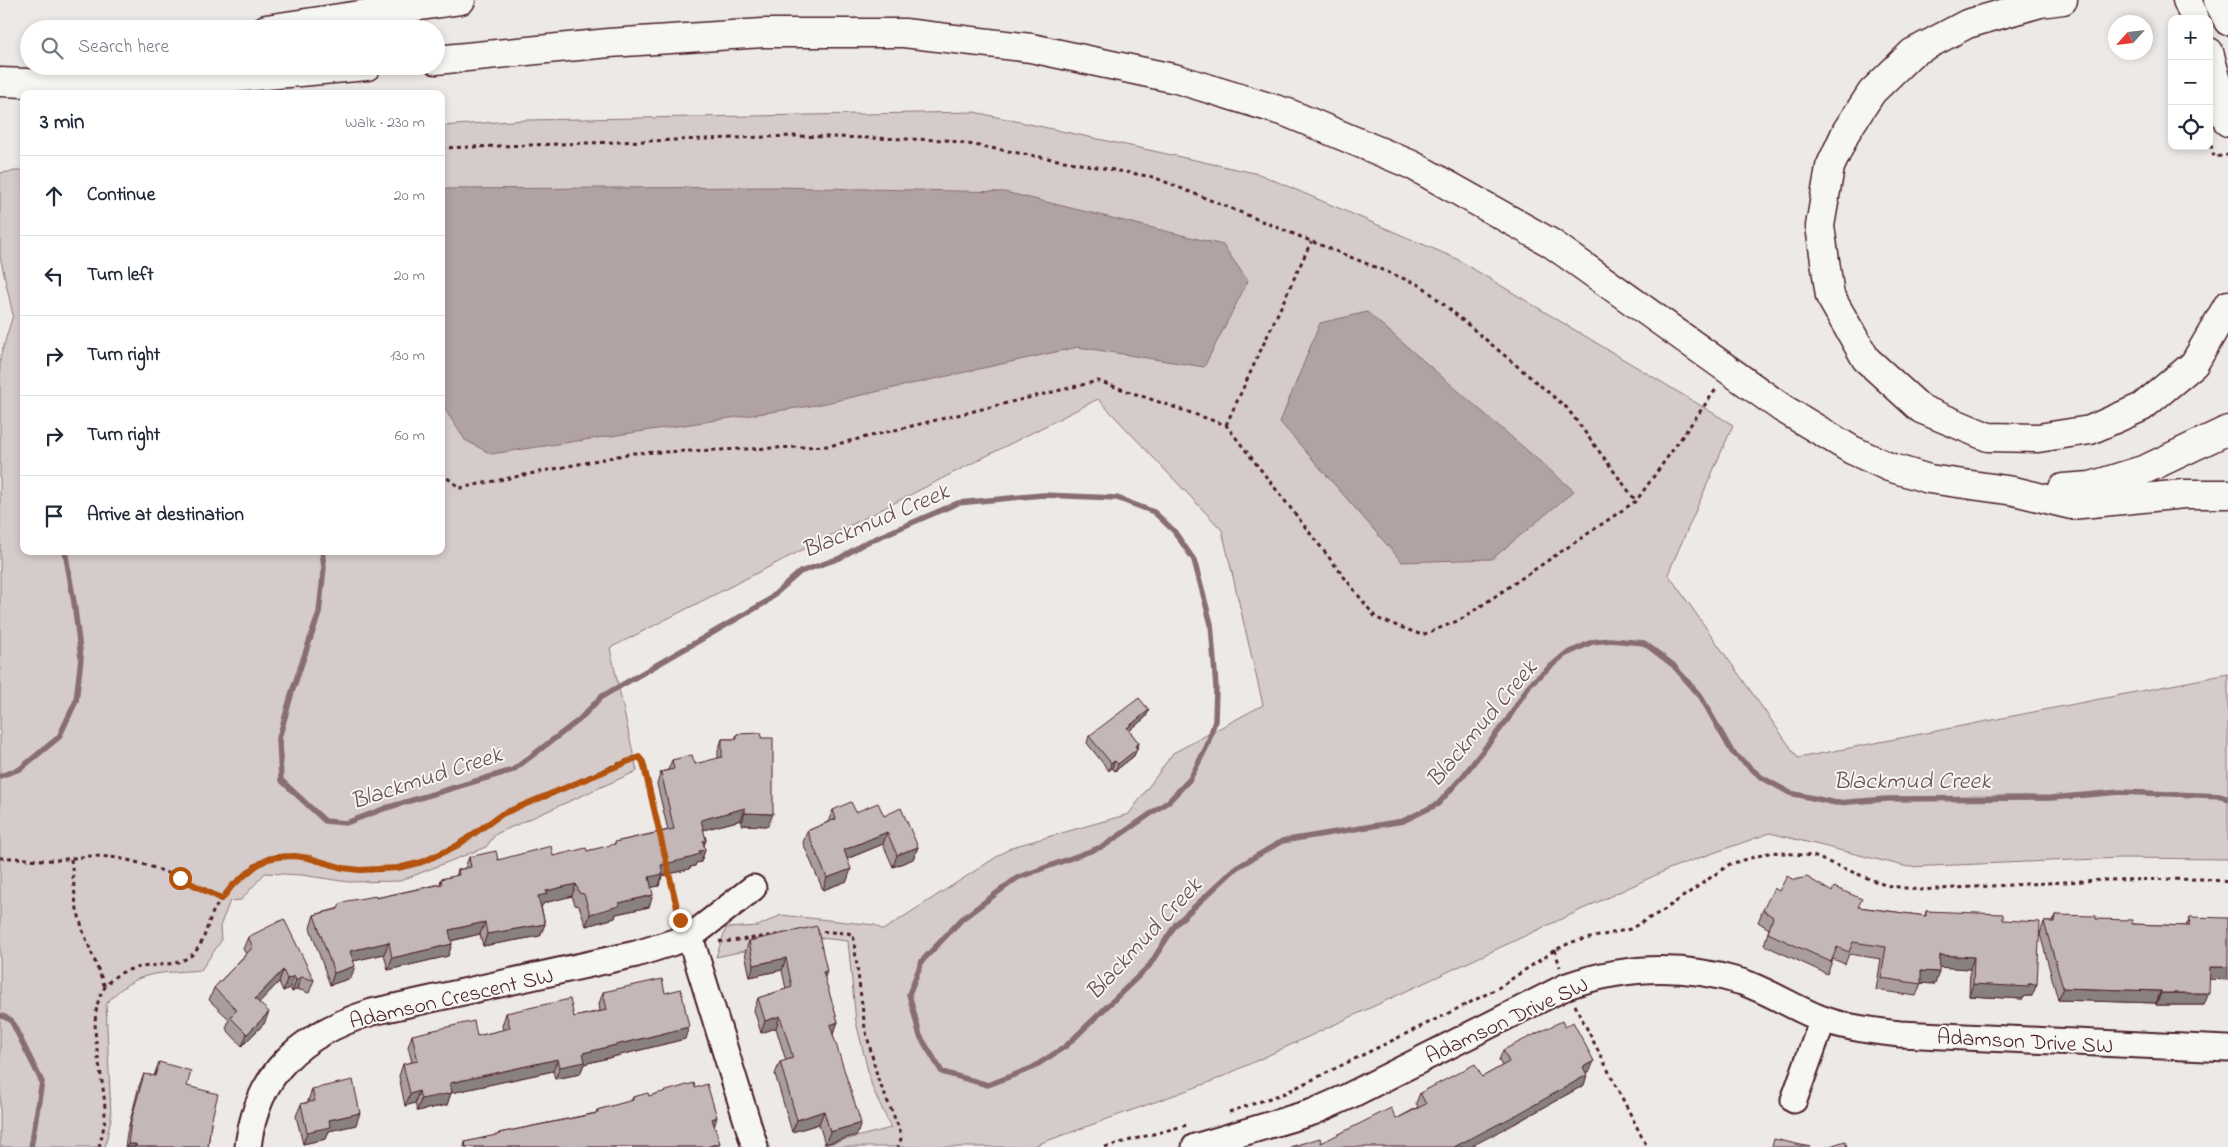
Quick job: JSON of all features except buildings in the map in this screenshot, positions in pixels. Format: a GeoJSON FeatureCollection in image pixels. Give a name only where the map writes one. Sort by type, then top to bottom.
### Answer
{"type":"FeatureCollection","features":[{"type":"Feature","properties":{"kind":"main road"},"geometry":{"type":"LineString","coordinates":[[327,20],[461,0]]}},
{"type":"Feature","properties":{"kind":"main road"},"geometry":{"type":"LineString","coordinates":[[2063,0],[2040,3],[1967,24],[1912,53],[1872,92],[1847,130],[1830,167],[1820,226],[1830,296],[1866,358],[1921,409],[1988,437],[2038,438],[2090,430],[2142,407],[2194,364],[2228,305]]}},
{"type":"Feature","properties":{"kind":"main road"},"geometry":{"type":"LineString","coordinates":[[2187,0],[2193,15]]}},
{"type":"Feature","properties":{"kind":"main road"},"geometry":{"type":"LineString","coordinates":[[2218,0],[2228,21]]}},
{"type":"Feature","properties":{"kind":"main road"},"geometry":{"type":"LineString","coordinates":[[445,59],[609,43],[763,33],[904,33],[1031,48],[1177,79],[1288,114],[1412,165],[1551,243],[1729,372],[1782,408],[1852,450],[1890,467],[1929,479],[2014,491],[2071,505],[2184,494],[2228,494]]}},
{"type":"Feature","properties":{"kind":"main road"},"geometry":{"type":"LineString","coordinates":[[2211,60],[2228,122]]}},
{"type":"Feature","properties":{"kind":"main road"},"geometry":{"type":"LineString","coordinates":[[0,68],[20,65]]}},
{"type":"Feature","properties":{"kind":"main road"},"geometry":{"type":"LineString","coordinates":[[0,82],[132,87],[266,75]]}},
{"type":"Feature","properties":{"kind":"main road"},"geometry":{"type":"LineString","coordinates":[[2014,491],[2091,486],[2146,469],[2228,430]]}},
{"type":"Feature","properties":{"kind":"street","name":"Adamson Crescent SW"},"geometry":{"type":"LineString","coordinates":[[248,1147],[255,1112],[273,1076],[287,1058],[305,1043],[324,1031],[372,1012],[636,954],[695,932],[753,888]]}},
{"type":"Feature","properties":{"kind":"street"},"geometry":{"type":"LineString","coordinates":[[695,932],[756,1147]]}},
{"type":"Feature","properties":{"kind":"street","name":"Adamson Drive SW"},"geometry":{"type":"LineString","coordinates":[[1207,1145],[1313,1112],[1347,1097],[1547,995],[1605,974],[1644,969],[1670,969],[1718,976],[1771,993],[1823,1019],[1866,1030],[1900,1034],[2228,1049]]}},
{"type":"Feature","properties":{"kind":"street"},"geometry":{"type":"LineString","coordinates":[[1794,1100],[1823,1019]]}},
{"type":"Feature","properties":{"kind":"path"},"geometry":{"type":"LineString","coordinates":[[445,148],[794,136],[946,140],[1152,177],[1422,286],[1567,408],[1636,501]]}},
{"type":"Feature","properties":{"kind":"path"},"geometry":{"type":"LineString","coordinates":[[2212,150],[2214,157],[2228,155]]}},
{"type":"Feature","properties":{"kind":"path"},"geometry":{"type":"LineString","coordinates":[[1226,425],[1311,242]]}},
{"type":"Feature","properties":{"kind":"path"},"geometry":{"type":"LineString","coordinates":[[445,476],[460,488],[633,453],[829,446],[1098,381],[1226,425],[1376,618],[1422,635],[1460,620],[1636,501],[1729,372]]}},
{"type":"Feature","properties":{"kind":"path"},"geometry":{"type":"LineString","coordinates":[[99,1147],[105,1112],[95,1014],[105,987],[111,980],[123,972],[139,967],[184,960],[191,956],[206,935],[213,914],[232,886],[256,866],[268,859],[302,857],[343,868],[360,870],[398,868],[422,862],[455,847],[502,814],[639,757],[643,762],[660,836]]}},
{"type":"Feature","properties":{"kind":"path"},"geometry":{"type":"LineString","coordinates":[[0,858],[14,857],[46,860],[97,856],[142,863],[191,883],[222,899]]}},
{"type":"Feature","properties":{"kind":"path"},"geometry":{"type":"LineString","coordinates":[[71,859],[76,905],[105,987]]}},
{"type":"Feature","properties":{"kind":"path"},"geometry":{"type":"LineString","coordinates":[[667,864],[695,932],[724,942],[790,933]]}},
{"type":"Feature","properties":{"kind":"path"},"geometry":{"type":"LineString","coordinates":[[812,931],[848,932],[853,935],[865,1028],[878,1079],[899,1128],[901,1139],[898,1147]]}},
{"type":"Feature","properties":{"kind":"path"},"geometry":{"type":"LineString","coordinates":[[1555,950],[1563,973]]}},
{"type":"Feature","properties":{"kind":"path"},"geometry":{"type":"LineString","coordinates":[[1572,998],[1648,1147]]}},
{"type":"Feature","properties":{"kind":"shaded area"},"geometry":{"type":"Polygon","coordinates":[[[974,112],[1259,174],[1455,258],[1733,425],[1668,574],[1798,758],[2228,674],[2228,859],[2121,858],[1908,867],[1770,833],[1671,868],[1213,1081],[1030,1147],[817,1147],[891,1128],[872,1087],[856,1022],[848,941],[811,937],[716,957],[726,928],[758,926],[781,915],[875,925],[883,930],[1012,847],[1129,814],[1173,753],[1263,705],[1222,530],[1098,399],[610,648],[637,771],[496,834],[486,847],[400,881],[348,882],[302,875],[265,873],[241,900],[230,901],[220,926],[221,941],[201,970],[149,975],[127,984],[106,1004],[111,1118],[105,1147],[0,1147],[0,358],[13,315],[0,256],[0,173],[20,170],[20,555],[445,555],[445,126],[526,120],[974,112]]]}},
{"type":"Feature","properties":{"kind":"shaded area"},"geometry":{"type":"Polygon","coordinates":[[[774,187],[1005,192],[1223,245],[1248,281],[1204,367],[1078,347],[817,405],[491,454],[465,440],[445,410],[445,189],[774,187]]]}},
{"type":"Feature","properties":{"kind":"shaded area"},"geometry":{"type":"Polygon","coordinates":[[[1367,312],[1574,491],[1492,559],[1402,562],[1280,422],[1320,323],[1367,312]]]}},
{"type":"Feature","properties":{"kind":"waterway","name":"Blackmud Creek"},"geometry":{"type":"LineString","coordinates":[[322,555],[324,567],[319,613],[292,692],[279,738],[281,780],[325,821],[346,823],[386,808],[513,770],[579,720],[601,697],[766,602],[800,572],[840,558],[865,543],[958,503],[1043,495],[1117,498],[1154,512],[1174,531],[1194,560],[1211,624],[1216,687],[1215,721],[1207,746],[1190,779],[1169,801],[1104,846],[1017,878],[962,919],[922,961],[909,994],[920,1036],[942,1072],[988,1085],[1032,1068],[1066,1046],[1149,966],[1176,924],[1236,868],[1282,841],[1403,821],[1438,804],[1508,719],[1530,684],[1564,655],[1592,642],[1610,640],[1644,643],[1673,665],[1701,697],[1732,752],[1761,777],[1790,793],[1836,803],[1887,799],[2051,798],[2120,792],[2223,796],[2228,799]]}},
{"type":"Feature","properties":{"kind":"waterway","name":"Blackmud Creek"},"geometry":{"type":"LineString","coordinates":[[0,776],[20,769],[59,737],[76,701],[81,658],[66,555]]}},
{"type":"Feature","properties":{"kind":"waterway","name":"Blackmud Creek"},"geometry":{"type":"LineString","coordinates":[[0,1015],[11,1020],[42,1082],[31,1147]]}},
{"type":"Feature","properties":{"kind":"route"},"geometry":{"type":"LineString","coordinates":[[180,878],[222,899],[232,886],[256,866],[268,859],[278,857],[295,856],[309,858],[343,868],[360,870],[398,868],[422,862],[466,841],[502,814],[639,757],[643,762],[680,920]]}}]}
